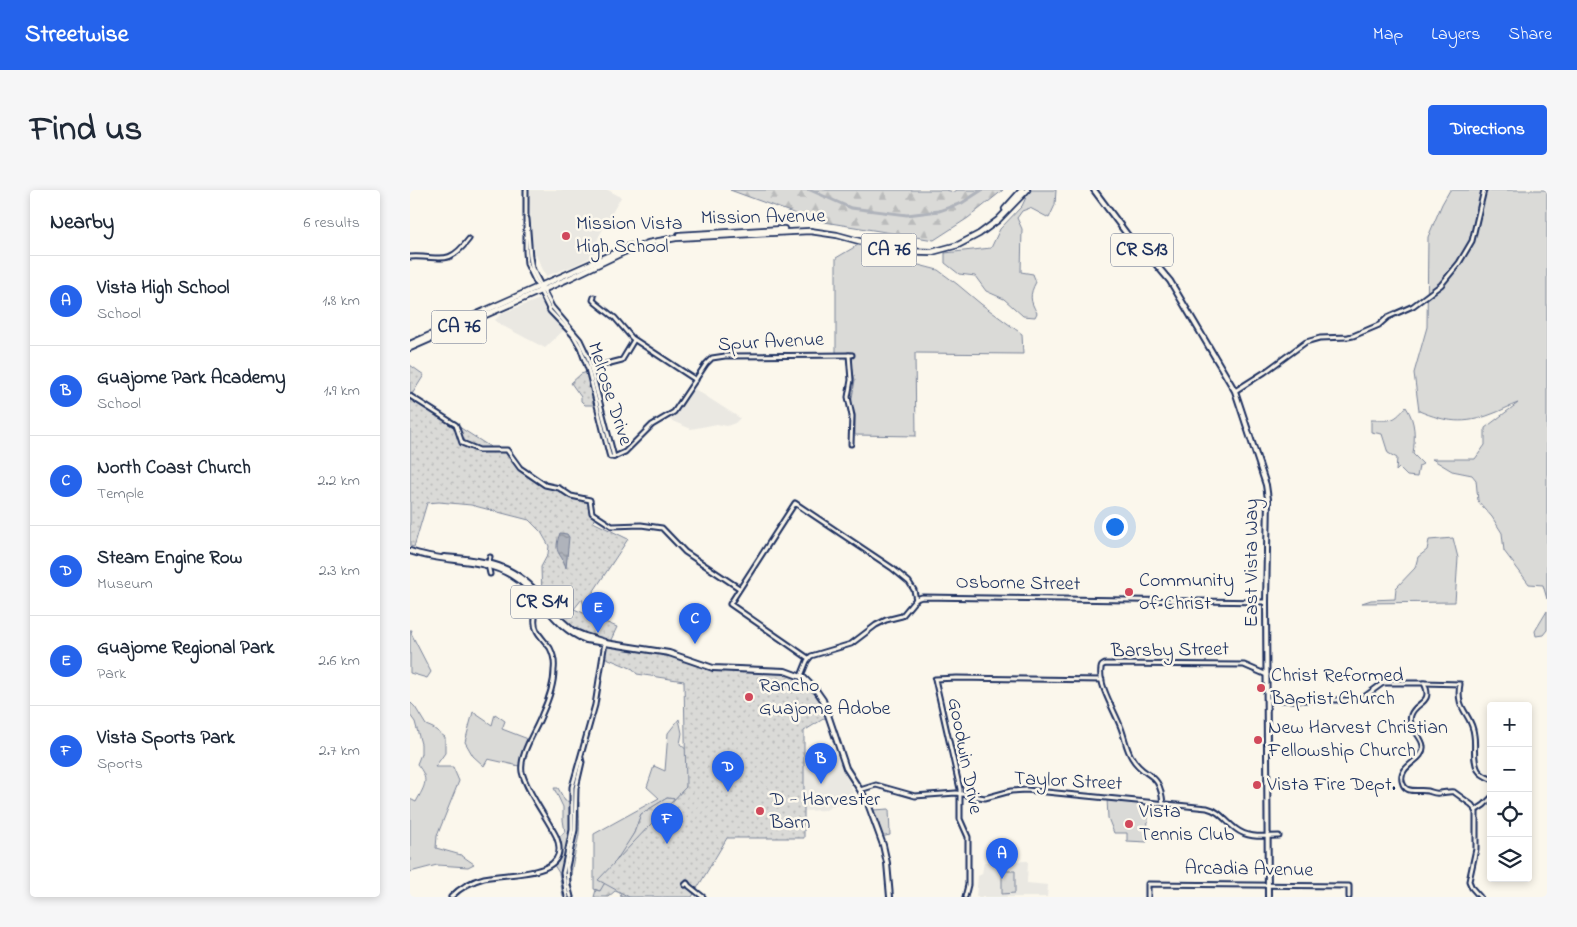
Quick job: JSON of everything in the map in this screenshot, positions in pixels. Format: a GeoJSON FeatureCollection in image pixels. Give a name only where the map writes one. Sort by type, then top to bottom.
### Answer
{"type":"FeatureCollection","features":[{"type":"Feature","properties":{"kind":"highway","name":"Mission Avenue"},"geometry":{"type":"LineString","coordinates":[[635,246],[657,238],[680,235],[808,228],[836,232],[893,248],[930,249],[954,243],[980,231],[996,218],[1022,190]]}},
{"type":"Feature","properties":{"kind":"highway","name":"Mission Avenue"},"geometry":{"type":"LineString","coordinates":[[635,246],[676,238],[810,231],[838,235],[891,250],[909,253],[932,252],[958,245],[979,234],[998,220],[1027,190]]}},
{"type":"Feature","properties":{"kind":"highway","name":"CA 76"},"geometry":{"type":"LineString","coordinates":[[410,348],[635,246]]}},
{"type":"Feature","properties":{"kind":"highway","name":"CA 76"},"geometry":{"type":"LineString","coordinates":[[410,344],[541,288]]}},
{"type":"Feature","properties":{"kind":"main road","name":"East Vista Way"},"geometry":{"type":"LineString","coordinates":[[1094,190],[1132,241],[1170,281],[1235,391],[1268,491],[1266,602],[1268,675],[1268,897]]}},
{"type":"Feature","properties":{"kind":"main road","name":"CR S14"},"geometry":{"type":"LineString","coordinates":[[410,550],[433,558],[489,564],[502,570],[521,582],[541,600],[554,618],[569,632],[593,642],[605,642],[669,653],[713,668],[779,670],[801,676]]}},
{"type":"Feature","properties":{"kind":"main road"},"geometry":{"type":"LineString","coordinates":[[801,676],[812,685],[823,700],[846,768],[867,801],[886,855],[890,897]]}},
{"type":"Feature","properties":{"kind":"street","name":"Melrose Drive"},"geometry":{"type":"LineString","coordinates":[[526,190],[532,268],[541,288],[558,316],[580,340],[590,368],[609,454],[614,457]]}},
{"type":"Feature","properties":{"kind":"street"},"geometry":{"type":"LineString","coordinates":[[1235,391],[1306,342],[1320,338],[1348,337],[1379,325],[1388,317],[1413,306],[1441,285],[1459,263],[1472,240],[1476,230],[1484,190]]}},
{"type":"Feature","properties":{"kind":"street"},"geometry":{"type":"LineString","coordinates":[[410,257],[447,258],[459,251],[469,239]]}},
{"type":"Feature","properties":{"kind":"street"},"geometry":{"type":"LineString","coordinates":[[594,297],[593,300],[615,318],[634,340],[696,380]]}},
{"type":"Feature","properties":{"kind":"street"},"geometry":{"type":"LineString","coordinates":[[590,368],[622,360],[634,340]]}},
{"type":"Feature","properties":{"kind":"street","name":"Spur Avenue"},"geometry":{"type":"LineString","coordinates":[[614,457],[625,452],[655,422],[674,412],[709,360],[718,356],[850,355],[851,380],[848,397],[852,416],[851,444]]}},
{"type":"Feature","properties":{"kind":"street"},"geometry":{"type":"LineString","coordinates":[[410,396],[456,425],[462,443],[479,450],[507,450],[520,468],[545,485],[559,488],[571,496],[590,500],[592,514],[612,526],[645,525],[662,528],[685,552],[740,588]]}},
{"type":"Feature","properties":{"kind":"street"},"geometry":{"type":"LineString","coordinates":[[801,676],[808,658],[851,644],[876,625],[902,616],[916,600],[914,590],[909,582],[892,568],[795,503],[730,604],[808,658]]}},
{"type":"Feature","properties":{"kind":"street"},"geometry":{"type":"LineString","coordinates":[[490,557],[490,574]]}},
{"type":"Feature","properties":{"kind":"street","name":"Osborne Street"},"geometry":{"type":"LineString","coordinates":[[916,600],[922,597],[1266,602]]}},
{"type":"Feature","properties":{"kind":"street"},"geometry":{"type":"LineString","coordinates":[[451,897],[469,883],[483,878],[544,869],[553,863],[558,853],[559,843],[556,836],[527,785],[522,770],[523,760],[542,715],[554,678],[551,652],[539,636],[535,622],[535,615],[541,600]]}},
{"type":"Feature","properties":{"kind":"street"},"geometry":{"type":"LineString","coordinates":[[569,897],[564,884],[564,866],[572,830],[572,787],[595,705],[605,642]]}},
{"type":"Feature","properties":{"kind":"street","name":"Barsby Street"},"geometry":{"type":"LineString","coordinates":[[935,679],[1102,680],[1101,669],[1105,664],[1244,665],[1268,675]]}},
{"type":"Feature","properties":{"kind":"street","name":"Goodwin Drive"},"geometry":{"type":"LineString","coordinates":[[935,679],[957,776],[960,819],[968,837],[968,886],[965,897]]}},
{"type":"Feature","properties":{"kind":"street"},"geometry":{"type":"LineString","coordinates":[[1102,680],[1130,754],[1136,763],[1157,781],[1162,789],[1163,804]]}},
{"type":"Feature","properties":{"kind":"street"},"geometry":{"type":"LineString","coordinates":[[1268,700],[1353,700],[1364,697],[1384,682],[1460,684],[1459,700],[1463,711],[1471,722],[1477,769],[1487,776]]}},
{"type":"Feature","properties":{"kind":"street"},"geometry":{"type":"LineString","coordinates":[[1424,683],[1427,691],[1425,700],[1414,711],[1411,719],[1412,726],[1423,743],[1423,749],[1420,756],[1405,770],[1402,781],[1412,791],[1427,791],[1437,794],[1454,792],[1472,805],[1475,811],[1476,849],[1469,881],[1480,897]]}},
{"type":"Feature","properties":{"kind":"street","name":"Taylor Street"},"geometry":{"type":"LineString","coordinates":[[860,790],[876,785],[915,796],[959,793],[985,798],[1011,790],[1026,790],[1210,808],[1221,814],[1236,830],[1245,834],[1269,837],[1279,836]]}},
{"type":"Feature","properties":{"kind":"street"},"geometry":{"type":"LineString","coordinates":[[1475,811],[1487,802]]}},
{"type":"Feature","properties":{"kind":"street","name":"Arcadia Avenue"},"geometry":{"type":"LineString","coordinates":[[1148,897],[1148,884],[1349,886],[1349,897]]}},
{"type":"Feature","properties":{"kind":"street"},"geometry":{"type":"LineString","coordinates":[[698,893],[703,897]]}},
{"type":"Feature","properties":{"kind":"shaded area","name":"Mission Vista High School"},"geometry":{"type":"Polygon","coordinates":[[[526,190],[608,190],[621,197],[598,238],[593,256],[546,276],[534,251],[530,207],[526,190]]]}},
{"type":"Feature","properties":{"kind":"shaded area"},"geometry":{"type":"Polygon","coordinates":[[[540,299],[552,318],[564,330],[545,348],[495,320],[502,313],[540,299]]]}},
{"type":"Feature","properties":{"kind":"shaded area"},"geometry":{"type":"Polygon","coordinates":[[[693,388],[740,418],[735,423],[727,426],[717,424],[691,429],[670,420],[668,418],[676,412],[693,388]]]}},
{"type":"Feature","properties":{"kind":"shaded area"},"geometry":{"type":"Polygon","coordinates":[[[837,755],[854,794],[826,810],[802,811],[795,768],[837,755]]]}},
{"type":"Feature","properties":{"kind":"shaded area"},"geometry":{"type":"Polygon","coordinates":[[[1028,861],[1027,883],[1048,885],[1047,897],[976,897],[978,876],[982,874],[984,862],[1028,861]]]}},
{"type":"Feature","properties":{"kind":"green space"},"geometry":{"type":"Polygon","coordinates":[[[730,190],[946,190],[954,192],[957,190],[1003,190],[968,218],[934,240],[812,220],[730,190]]]}},
{"type":"Feature","properties":{"kind":"green space"},"geometry":{"type":"Polygon","coordinates":[[[1031,190],[1056,190],[1055,205],[1049,218],[1030,208],[1022,211],[1017,218],[1022,229],[1021,272],[1033,274],[1036,282],[1031,298],[1037,313],[1035,317],[1023,316],[1004,299],[986,291],[975,276],[959,274],[945,263],[945,253],[991,248],[1000,229],[1022,206],[1031,190]]]}},
{"type":"Feature","properties":{"kind":"green space"},"geometry":{"type":"Polygon","coordinates":[[[1450,190],[1547,190],[1547,599],[1543,585],[1529,584],[1504,551],[1502,533],[1492,517],[1478,501],[1476,480],[1472,475],[1452,471],[1432,459],[1475,459],[1485,445],[1485,428],[1518,403],[1495,413],[1464,421],[1438,418],[1419,411],[1414,373],[1427,327],[1428,237],[1450,190]]]}},
{"type":"Feature","properties":{"kind":"green space"},"geometry":{"type":"Polygon","coordinates":[[[858,245],[938,270],[1022,334],[1023,354],[915,353],[916,436],[855,435],[855,414],[851,404],[855,380],[852,369],[853,352],[836,353],[836,258],[858,245]]]}},
{"type":"Feature","properties":{"kind":"green space"},"geometry":{"type":"Polygon","coordinates":[[[410,365],[424,375],[411,396],[495,450],[505,450],[518,466],[545,485],[556,487],[569,495],[589,500],[591,511],[595,516],[593,522],[628,539],[584,606],[582,599],[574,609],[617,627],[610,642],[672,654],[708,669],[768,671],[795,676],[808,684],[819,695],[828,716],[804,731],[804,838],[727,838],[692,897],[629,897],[598,880],[686,787],[684,681],[637,674],[633,669],[604,657],[604,641],[591,637],[566,624],[542,598],[541,567],[548,554],[549,546],[541,532],[529,520],[471,505],[439,502],[427,503],[414,547],[410,546],[410,365]]]}},
{"type":"Feature","properties":{"kind":"green space"},"geometry":{"type":"Polygon","coordinates":[[[587,372],[595,405],[585,405],[571,383],[581,374],[587,372]]]}},
{"type":"Feature","properties":{"kind":"green space"},"geometry":{"type":"Polygon","coordinates":[[[1406,407],[1412,418],[1414,430],[1413,454],[1423,464],[1419,466],[1417,477],[1407,476],[1399,468],[1396,471],[1397,458],[1388,453],[1382,434],[1371,432],[1371,420],[1391,420],[1398,416],[1406,407]]]}},
{"type":"Feature","properties":{"kind":"green space"},"geometry":{"type":"Polygon","coordinates":[[[1453,538],[1458,558],[1455,602],[1362,603],[1371,600],[1395,599],[1396,588],[1415,568],[1418,557],[1427,550],[1429,540],[1453,538]]]}},
{"type":"Feature","properties":{"kind":"green space"},"geometry":{"type":"Polygon","coordinates":[[[1547,611],[1547,630],[1543,635],[1536,636],[1535,631],[1547,611]]]}},
{"type":"Feature","properties":{"kind":"green space"},"geometry":{"type":"Polygon","coordinates":[[[410,630],[412,630],[411,633],[431,672],[427,678],[410,673],[410,630]]]}},
{"type":"Feature","properties":{"kind":"green space"},"geometry":{"type":"Polygon","coordinates":[[[410,702],[426,725],[445,737],[445,753],[435,767],[453,767],[459,781],[437,836],[436,848],[461,855],[474,864],[468,867],[437,865],[410,872],[410,799],[416,802],[424,787],[425,779],[417,764],[421,754],[421,744],[415,722],[410,715],[410,702]]]}},
{"type":"Feature","properties":{"kind":"green space"},"geometry":{"type":"Polygon","coordinates":[[[697,708],[686,787],[675,799],[667,798],[641,814],[634,833],[603,887],[600,891],[594,889],[594,834],[659,798],[647,787],[654,766],[665,771],[668,733],[679,719],[682,733],[680,744],[689,752],[697,708]]]}},
{"type":"Feature","properties":{"kind":"green space"},"geometry":{"type":"Polygon","coordinates":[[[473,712],[492,725],[495,714],[505,721],[502,729],[528,739],[519,766],[488,759],[484,766],[473,756],[465,742],[473,712]]]}},
{"type":"Feature","properties":{"kind":"green space"},"geometry":{"type":"Polygon","coordinates":[[[554,788],[558,788],[565,801],[579,802],[579,834],[571,874],[574,897],[563,897],[559,873],[554,865],[560,854],[559,837],[565,832],[563,807],[554,788]]]}},
{"type":"Feature","properties":{"kind":"green space"},"geometry":{"type":"Polygon","coordinates":[[[667,798],[675,799],[664,810],[631,897],[621,897],[620,893],[615,891],[608,897],[594,897],[596,890],[600,891],[604,884],[610,881],[614,864],[634,833],[641,814],[667,798]]]}},
{"type":"Feature","properties":{"kind":"green space","name":"Vista Tennis Club"},"geometry":{"type":"Polygon","coordinates":[[[1107,799],[1139,802],[1139,807],[1148,817],[1147,842],[1127,841],[1127,833],[1114,833],[1108,818],[1107,799]]]}},
{"type":"Feature","properties":{"kind":"green space"},"geometry":{"type":"Polygon","coordinates":[[[889,809],[890,835],[881,837],[873,810],[889,809]]]}},
{"type":"Feature","properties":{"kind":"green space"},"geometry":{"type":"Polygon","coordinates":[[[1002,871],[1015,871],[1015,893],[1002,894],[1002,871]]]}},
{"type":"Feature","properties":{"kind":"water"},"geometry":{"type":"Polygon","coordinates":[[[560,533],[567,534],[569,537],[566,568],[557,550],[560,533]]]}},
{"type":"Feature","properties":{"kind":"waterway"},"geometry":{"type":"LineString","coordinates":[[810,190],[851,208],[907,215],[939,211],[962,203],[982,190]]}},
{"type":"Feature","properties":{"kind":"place","name":"Mission Vista High School"},"geometry":{"type":"Point","coordinates":[566,236]}},
{"type":"Feature","properties":{"kind":"place","name":"Community of Christ"},"geometry":{"type":"Point","coordinates":[1129,592]}},
{"type":"Feature","properties":{"kind":"place","name":"Guajome Regional Park"},"geometry":{"type":"Point","coordinates":[598,633]}},
{"type":"Feature","properties":{"kind":"place","name":"North Coast Church"},"geometry":{"type":"Point","coordinates":[695,644]}},
{"type":"Feature","properties":{"kind":"place","name":"Christ Reformed Baptist Church"},"geometry":{"type":"Point","coordinates":[1261,688]}},
{"type":"Feature","properties":{"kind":"place","name":"Rancho Guajome Adobe"},"geometry":{"type":"Point","coordinates":[749,697]}},
{"type":"Feature","properties":{"kind":"place","name":"New Harvest Christian Fellowship Church"},"geometry":{"type":"Point","coordinates":[1258,740]}},
{"type":"Feature","properties":{"kind":"place","name":"Guajome Park Academy"},"geometry":{"type":"Point","coordinates":[821,784]}},
{"type":"Feature","properties":{"kind":"place","name":"Vista Fire Dept."},"geometry":{"type":"Point","coordinates":[1257,785]}},
{"type":"Feature","properties":{"kind":"place","name":"Steam Engine Row"},"geometry":{"type":"Point","coordinates":[728,792]}},
{"type":"Feature","properties":{"kind":"place","name":"D - Harvester Barn"},"geometry":{"type":"Point","coordinates":[760,811]}},
{"type":"Feature","properties":{"kind":"place","name":"Vista Tennis Club"},"geometry":{"type":"Point","coordinates":[1129,824]}},
{"type":"Feature","properties":{"kind":"place","name":"Vista Sports Park"},"geometry":{"type":"Point","coordinates":[667,844]}},
{"type":"Feature","properties":{"kind":"place","name":"Vista High School"},"geometry":{"type":"Point","coordinates":[1002,879]}}]}
